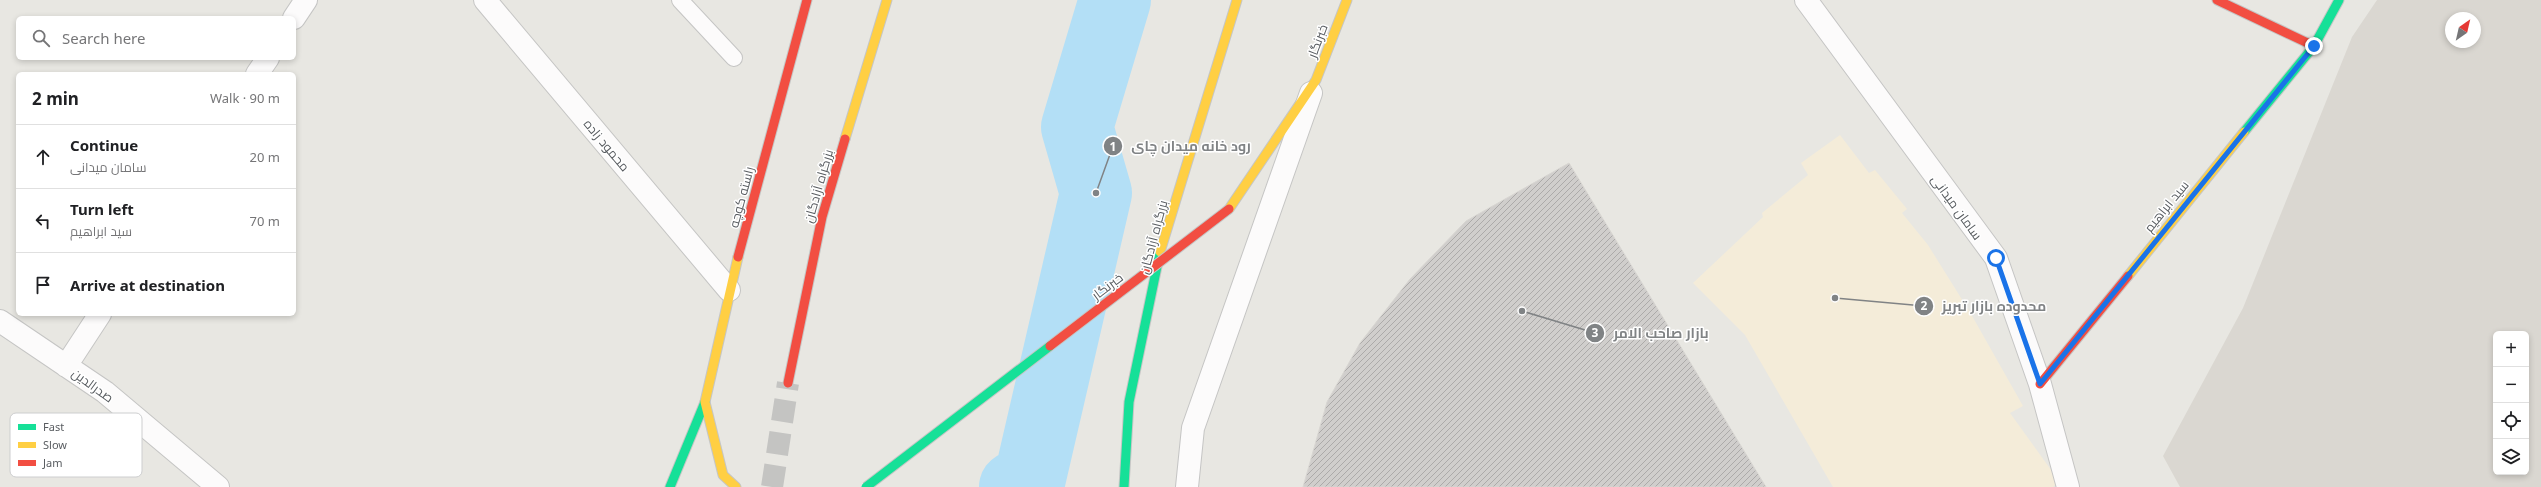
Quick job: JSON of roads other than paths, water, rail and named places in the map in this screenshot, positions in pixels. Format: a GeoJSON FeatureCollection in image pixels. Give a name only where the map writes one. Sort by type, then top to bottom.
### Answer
{"type":"FeatureCollection","features":[{"type":"Feature","properties":{"kind":"main road","name":"راسته کوچه"},"geometry":{"type":"LineString","coordinates":[[670,487],[705,402],[729,290],[807,0]]}},
{"type":"Feature","properties":{"kind":"main road","name":"بزرگراه آزادگان"},"geometry":{"type":"LineString","coordinates":[[788,383],[822,217],[886,0]]}},
{"type":"Feature","properties":{"kind":"main road","name":"بزرگراه آزادگان"},"geometry":{"type":"LineString","coordinates":[[1124,487],[1129,402],[1160,250],[1237,0]]}},
{"type":"Feature","properties":{"kind":"main road","name":"خبرنگار"},"geometry":{"type":"LineString","coordinates":[[866,487],[1230,209],[1316,80],[1347,0]]}},
{"type":"Feature","properties":{"kind":"main road"},"geometry":{"type":"LineString","coordinates":[[2217,0],[2314,46]]}},
{"type":"Feature","properties":{"kind":"main road","name":"سید ابراهیم"},"geometry":{"type":"LineString","coordinates":[[2040,384],[2314,46],[2339,0]]}},
{"type":"Feature","properties":{"kind":"main road"},"geometry":{"type":"LineString","coordinates":[[705,402],[723,475],[736,487]]}},
{"type":"Feature","properties":{"kind":"street"},"geometry":{"type":"LineString","coordinates":[[295,16],[306,0]]}},
{"type":"Feature","properties":{"kind":"street","name":"محمود زاده"},"geometry":{"type":"LineString","coordinates":[[485,0],[729,290]]}},
{"type":"Feature","properties":{"kind":"street","name":"سامان میدانی"},"geometry":{"type":"LineString","coordinates":[[1806,0],[1996,258],[2040,384],[2068,487]]}},
{"type":"Feature","properties":{"kind":"street"},"geometry":{"type":"LineString","coordinates":[[258,72],[267,60]]}},
{"type":"Feature","properties":{"kind":"street"},"geometry":{"type":"LineString","coordinates":[[1186,487],[1193,428],[1316,80]]}},
{"type":"Feature","properties":{"kind":"street"},"geometry":{"type":"LineString","coordinates":[[66,366],[99,316]]}},
{"type":"Feature","properties":{"kind":"street","name":"صدرالدین"},"geometry":{"type":"LineString","coordinates":[[0,321],[105,392],[130,413]]}},
{"type":"Feature","properties":{"kind":"street","name":"صدرالدین"},"geometry":{"type":"LineString","coordinates":[[142,423],[218,487]]}},
{"type":"Feature","properties":{"kind":"lane"},"geometry":{"type":"LineString","coordinates":[[680,0],[734,58]]}},
{"type":"Feature","properties":{"kind":"waterway"},"geometry":{"type":"LineString","coordinates":[[1015,487],[1030,478],[1096,193],[1077,127],[1115,0]]}},
{"type":"Feature","properties":{"kind":"tunnel"},"geometry":{"type":"LineString","coordinates":[[772,487],[788,383]]}},
{"type":"Feature","properties":{"kind":"place","name":"رود خانه میدان چای"},"geometry":{"type":"Point","coordinates":[1096,193]}},
{"type":"Feature","properties":{"kind":"place","name":"محدوده بازار تبریز"},"geometry":{"type":"Point","coordinates":[1835,298]}},
{"type":"Feature","properties":{"kind":"place","name":"بازار صاحب الامر"},"geometry":{"type":"Point","coordinates":[1522,311]}}]}
